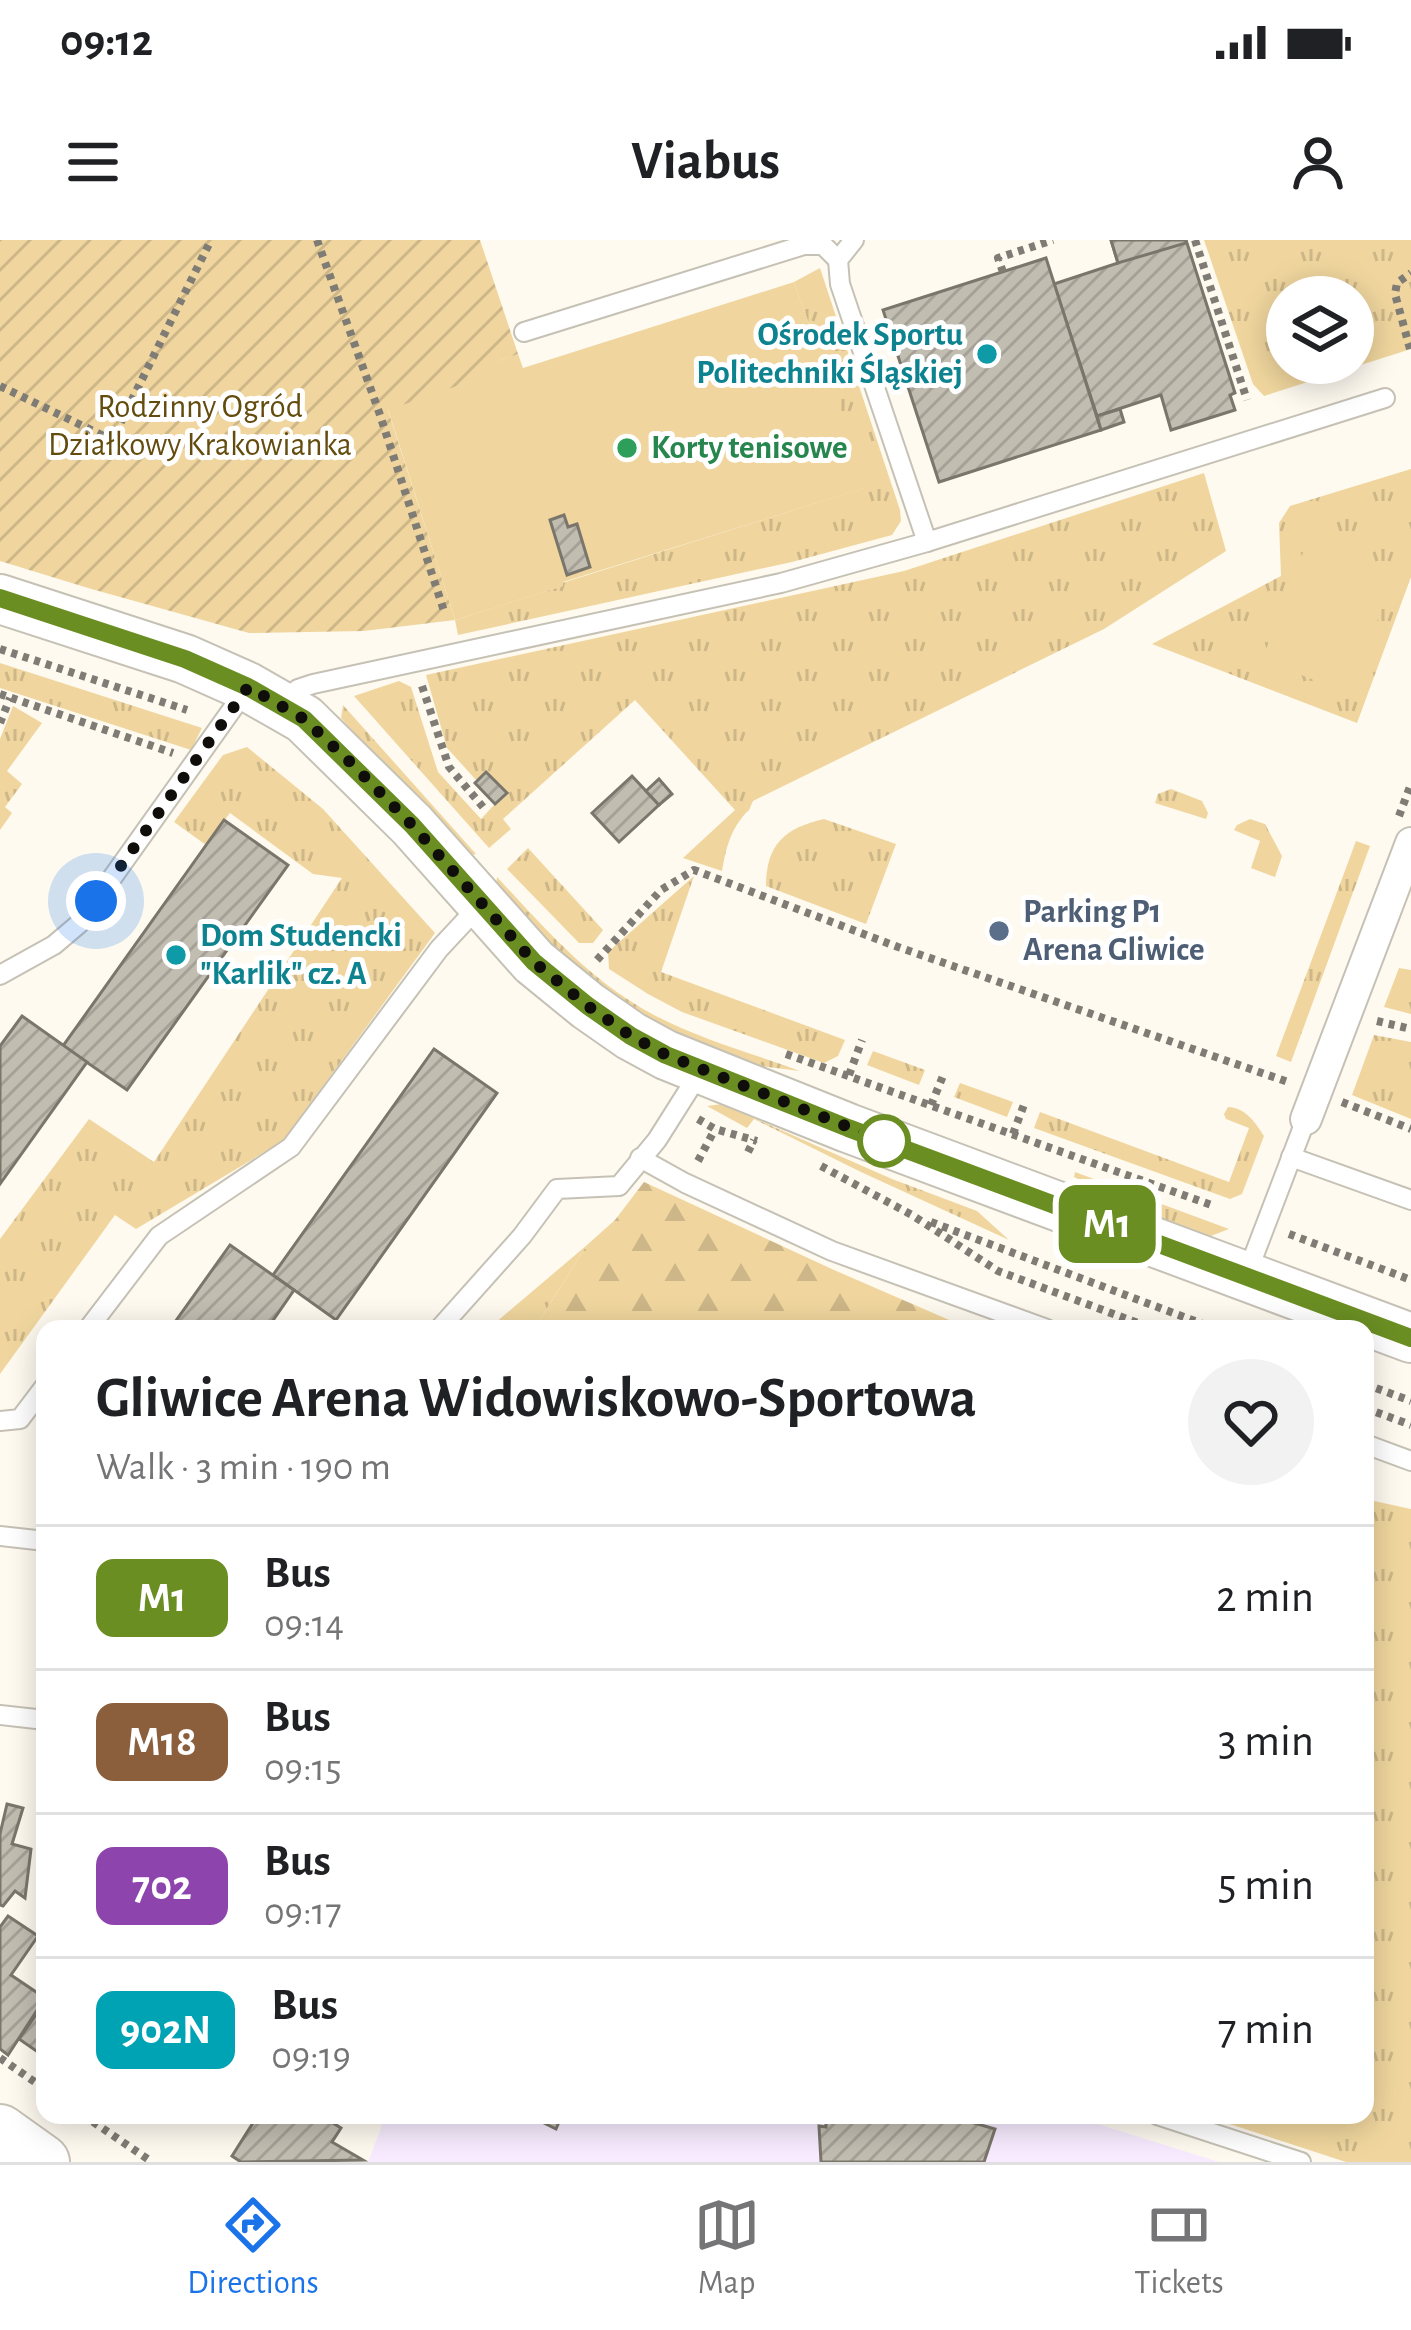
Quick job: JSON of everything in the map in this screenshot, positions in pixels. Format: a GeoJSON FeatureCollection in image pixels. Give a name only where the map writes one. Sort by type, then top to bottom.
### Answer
{"type":"FeatureCollection","features":[{"type":"Feature","properties":{"kind":"main road"},"geometry":{"type":"LineString","coordinates":[[0,2132],[42,2162]]}},
{"type":"Feature","properties":{"kind":"street"},"geometry":{"type":"LineString","coordinates":[[0,598],[185,659],[304,719],[412,825],[534,962],[631,1036],[701,1070],[848,1128],[1363,1320]]}},
{"type":"Feature","properties":{"kind":"street"},"geometry":{"type":"LineString","coordinates":[[1320,1104],[1411,843]]}},
{"type":"Feature","properties":{"kind":"street"},"geometry":{"type":"LineString","coordinates":[[1374,1324],[1411,1338]]}},
{"type":"Feature","properties":{"kind":"lane"},"geometry":{"type":"LineString","coordinates":[[838,260],[854,240]]}},
{"type":"Feature","properties":{"kind":"lane"},"geometry":{"type":"LineString","coordinates":[[524,332],[804,244],[823,244],[838,260],[841,284],[927,542]]}},
{"type":"Feature","properties":{"kind":"lane"},"geometry":{"type":"LineString","coordinates":[[0,975],[54,945],[80,923],[197,761],[264,696],[781,583],[1385,398]]}},
{"type":"Feature","properties":{"kind":"lane"},"geometry":{"type":"LineString","coordinates":[[95,1320],[159,1236],[291,1147],[439,949],[480,905]]}},
{"type":"Feature","properties":{"kind":"lane"},"geometry":{"type":"LineString","coordinates":[[447,1320],[557,1190],[620,1186],[657,1140],[701,1070]]}},
{"type":"Feature","properties":{"kind":"lane"},"geometry":{"type":"LineString","coordinates":[[1246,1276],[1292,1156],[1320,1104]]}},
{"type":"Feature","properties":{"kind":"lane"},"geometry":{"type":"LineString","coordinates":[[1292,1156],[1411,1200]]}},
{"type":"Feature","properties":{"kind":"lane"},"geometry":{"type":"LineString","coordinates":[[640,1159],[832,1251],[1022,1320]]}},
{"type":"Feature","properties":{"kind":"lane"},"geometry":{"type":"LineString","coordinates":[[0,1421],[20,1419],[36,1398]]}},
{"type":"Feature","properties":{"kind":"lane"},"geometry":{"type":"LineString","coordinates":[[1374,1447],[1411,1461]]}},
{"type":"Feature","properties":{"kind":"lane"},"geometry":{"type":"LineString","coordinates":[[0,1536],[36,1540]]}},
{"type":"Feature","properties":{"kind":"lane"},"geometry":{"type":"LineString","coordinates":[[0,1715],[36,1719]]}},
{"type":"Feature","properties":{"kind":"lane"},"geometry":{"type":"LineString","coordinates":[[1185,2124],[1301,2162]]}},
{"type":"Feature","properties":{"kind":"path"},"geometry":{"type":"LineString","coordinates":[[0,386],[112,440],[211,240]]}},
{"type":"Feature","properties":{"kind":"path"},"geometry":{"type":"LineString","coordinates":[[316,240],[445,614]]}},
{"type":"Feature","properties":{"kind":"path"},"geometry":{"type":"LineString","coordinates":[[1003,272],[998,258],[1053,240]]}},
{"type":"Feature","properties":{"kind":"path"},"geometry":{"type":"LineString","coordinates":[[1195,240],[1247,400]]}},
{"type":"Feature","properties":{"kind":"path"},"geometry":{"type":"LineString","coordinates":[[1410,349],[1395,294],[1397,283],[1411,273]]}},
{"type":"Feature","properties":{"kind":"path"},"geometry":{"type":"LineString","coordinates":[[414,662],[449,767],[483,807]]}},
{"type":"Feature","properties":{"kind":"path"},"geometry":{"type":"LineString","coordinates":[[0,723],[5,696],[197,761]]}},
{"type":"Feature","properties":{"kind":"path"},"geometry":{"type":"LineString","coordinates":[[596,961],[661,890],[694,870],[1320,1104],[1411,1129]]}},
{"type":"Feature","properties":{"kind":"path"},"geometry":{"type":"LineString","coordinates":[[849,1075],[862,1040]]}},
{"type":"Feature","properties":{"kind":"path"},"geometry":{"type":"LineString","coordinates":[[815,1063],[1214,1206]]}},
{"type":"Feature","properties":{"kind":"path"},"geometry":{"type":"LineString","coordinates":[[931,1105],[943,1076]]}},
{"type":"Feature","properties":{"kind":"path"},"geometry":{"type":"LineString","coordinates":[[1012,1134],[1025,1102]]}},
{"type":"Feature","properties":{"kind":"path"},"geometry":{"type":"LineString","coordinates":[[748,1152],[754,1140]]}},
{"type":"Feature","properties":{"kind":"path"},"geometry":{"type":"LineString","coordinates":[[1130,1320],[998,1271],[912,1215],[1192,1320]]}},
{"type":"Feature","properties":{"kind":"path"},"geometry":{"type":"LineString","coordinates":[[1286,1232],[1411,1280]]}},
{"type":"Feature","properties":{"kind":"path"},"geometry":{"type":"LineString","coordinates":[[1374,1387],[1411,1401]]}},
{"type":"Feature","properties":{"kind":"path"},"geometry":{"type":"LineString","coordinates":[[1374,1411],[1411,1425]]}},
{"type":"Feature","properties":{"kind":"path"},"geometry":{"type":"LineString","coordinates":[[0,2058],[36,2083]]}},
{"type":"Feature","properties":{"kind":"path"},"geometry":{"type":"LineString","coordinates":[[96,2124],[152,2162]]}},
{"type":"Feature","properties":{"kind":"shaded area"},"geometry":{"type":"Polygon","coordinates":[[[383,2124],[1098,2124],[1219,2162],[368,2162],[383,2124]]]}},
{"type":"Feature","properties":{"kind":"green space","name":"Rodzinny Ogród Działkowy Krakowianka"},"geometry":{"type":"Polygon","coordinates":[[[0,240],[480,240],[518,354],[492,363],[494,373],[388,410],[455,620],[364,631],[249,633],[0,561],[0,240]]]}},
{"type":"Feature","properties":{"kind":"green space"},"geometry":{"type":"Polygon","coordinates":[[[1204,240],[1411,240],[1411,349],[1374,361],[1374,276],[1266,276],[1266,384],[1302,384],[1264,396],[1253,384],[1204,240]]]}},
{"type":"Feature","properties":{"kind":"green space"},"geometry":{"type":"Polygon","coordinates":[[[820,268],[900,510],[901,521],[892,535],[792,562],[458,635],[455,620],[867,487],[794,282],[820,268]]]}},
{"type":"Feature","properties":{"kind":"green space","name":"Korty tenisowe"},"geometry":{"type":"Polygon","coordinates":[[[794,282],[868,487],[455,620],[388,409],[493,373],[491,363],[518,354],[523,368],[794,282]]]}},
{"type":"Feature","properties":{"kind":"green space"},"geometry":{"type":"Polygon","coordinates":[[[1411,469],[1411,577],[1357,723],[1152,644],[1281,576],[1279,523],[1290,506],[1411,469]]]}},
{"type":"Feature","properties":{"kind":"green space"},"geometry":{"type":"Polygon","coordinates":[[[1204,473],[1226,551],[1104,629],[753,801],[731,837],[722,871],[683,858],[735,810],[635,700],[503,819],[511,829],[489,848],[354,696],[399,681],[411,687],[438,772],[481,819],[506,792],[487,772],[477,781],[447,748],[426,675],[904,571],[1204,473]]]}},
{"type":"Feature","properties":{"kind":"green space"},"geometry":{"type":"Polygon","coordinates":[[[1307,542],[1395,573],[1350,694],[1262,660],[1307,542]]]}},
{"type":"Feature","properties":{"kind":"green space"},"geometry":{"type":"Polygon","coordinates":[[[0,663],[202,728],[191,750],[0,688],[0,663]]]}},
{"type":"Feature","properties":{"kind":"green space"},"geometry":{"type":"Polygon","coordinates":[[[343,705],[476,854],[463,857],[341,718],[343,705]]]}},
{"type":"Feature","properties":{"kind":"green space"},"geometry":{"type":"Polygon","coordinates":[[[13,706],[42,723],[7,771],[22,784],[5,807],[12,813],[0,830],[0,739],[13,706]]]}},
{"type":"Feature","properties":{"kind":"green space"},"geometry":{"type":"Polygon","coordinates":[[[247,747],[323,809],[435,933],[283,1141],[136,1229],[115,1215],[0,1374],[0,1239],[89,1119],[154,1162],[342,878],[313,874],[230,813],[206,845],[174,822],[223,755],[247,747]]]}},
{"type":"Feature","properties":{"kind":"green space"},"geometry":{"type":"Polygon","coordinates":[[[1171,789],[1202,801],[1206,819],[1155,803],[1158,794],[1171,789]]]}},
{"type":"Feature","properties":{"kind":"green space"},"geometry":{"type":"Polygon","coordinates":[[[824,819],[896,844],[866,924],[766,886],[770,859],[780,840],[798,827],[824,819]]]}},
{"type":"Feature","properties":{"kind":"green space"},"geometry":{"type":"Polygon","coordinates":[[[1250,819],[1265,824],[1282,856],[1275,877],[1251,868],[1260,841],[1234,830],[1250,819]]]}},
{"type":"Feature","properties":{"kind":"green space"},"geometry":{"type":"Polygon","coordinates":[[[1356,841],[1370,846],[1291,1062],[1276,1056],[1356,841]]]}},
{"type":"Feature","properties":{"kind":"green space"},"geometry":{"type":"Polygon","coordinates":[[[528,848],[603,930],[593,943],[579,943],[507,869],[528,848]]]}},
{"type":"Feature","properties":{"kind":"green space"},"geometry":{"type":"Polygon","coordinates":[[[694,876],[661,972],[845,1040],[838,1056],[824,1063],[682,1012],[609,969],[608,952],[694,876]]]}},
{"type":"Feature","properties":{"kind":"green space"},"geometry":{"type":"Polygon","coordinates":[[[497,877],[579,961],[635,1004],[695,1034],[800,1071],[729,1062],[682,1042],[581,977],[495,892],[497,877]]]}},
{"type":"Feature","properties":{"kind":"green space"},"geometry":{"type":"Polygon","coordinates":[[[1399,968],[1411,970],[1411,1014],[1384,1007],[1399,968]]]}},
{"type":"Feature","properties":{"kind":"green space"},"geometry":{"type":"Polygon","coordinates":[[[1374,1035],[1411,1042],[1411,1119],[1352,1095],[1374,1035]]]}},
{"type":"Feature","properties":{"kind":"green space"},"geometry":{"type":"Polygon","coordinates":[[[873,1051],[925,1070],[919,1085],[867,1065],[873,1051]]]}},
{"type":"Feature","properties":{"kind":"green space"},"geometry":{"type":"Polygon","coordinates":[[[960,1083],[1013,1102],[1007,1117],[954,1097],[960,1083]]]}},
{"type":"Feature","properties":{"kind":"green space"},"geometry":{"type":"Polygon","coordinates":[[[722,1104],[977,1211],[1009,1240],[754,1119],[747,1128],[707,1106],[722,1104]]]}},
{"type":"Feature","properties":{"kind":"green space"},"geometry":{"type":"Polygon","coordinates":[[[1228,1107],[1245,1113],[1264,1136],[1242,1194],[1230,1199],[1034,1128],[1040,1112],[1229,1182],[1249,1128],[1226,1119],[1228,1107]]]}},
{"type":"Feature","properties":{"kind":"green space"},"geometry":{"type":"Polygon","coordinates":[[[1075,1172],[1229,1229],[1203,1239],[1074,1177],[1075,1172]]]}},
{"type":"Feature","properties":{"kind":"green space"},"geometry":{"type":"Polygon","coordinates":[[[644,1182],[949,1320],[540,1320],[587,1245],[615,1220],[644,1182]]]}},
{"type":"Feature","properties":{"kind":"green space"},"geometry":{"type":"Polygon","coordinates":[[[587,1245],[540,1320],[499,1320],[587,1245]]]}},
{"type":"Feature","properties":{"kind":"green space"},"geometry":{"type":"Polygon","coordinates":[[[1374,1501],[1411,1509],[1411,2162],[1346,2162],[1230,2124],[1374,2124],[1374,1501]]]}},
{"type":"Feature","properties":{"kind":"building"},"geometry":{"type":"Polygon","coordinates":[[[1111,240],[1186,240],[1235,393],[1230,395],[1235,410],[1171,430],[1161,395],[1097,416],[1054,284],[1118,263],[1111,240]]]}},
{"type":"Feature","properties":{"kind":"building"},"geometry":{"type":"Polygon","coordinates":[[[1111,240],[1186,240],[1186,243],[1118,263],[1111,240]]]}},
{"type":"Feature","properties":{"kind":"building","name":"Ośrodek Sportu Politechniki Śląskiej"},"geometry":{"type":"Polygon","coordinates":[[[1046,258],[1101,430],[939,482],[883,310],[1046,258]]]}},
{"type":"Feature","properties":{"kind":"building"},"geometry":{"type":"Polygon","coordinates":[[[1120,409],[1124,422],[1101,430],[1097,416],[1120,409]]]}},
{"type":"Feature","properties":{"kind":"building"},"geometry":{"type":"Polygon","coordinates":[[[564,515],[568,527],[577,524],[590,567],[567,575],[550,520],[564,515]]]}},
{"type":"Feature","properties":{"kind":"building"},"geometry":{"type":"Polygon","coordinates":[[[486,772],[507,793],[495,804],[475,783],[486,772]]]}},
{"type":"Feature","properties":{"kind":"building"},"geometry":{"type":"Polygon","coordinates":[[[632,776],[659,805],[619,842],[592,813],[632,776]]]}},
{"type":"Feature","properties":{"kind":"building"},"geometry":{"type":"Polygon","coordinates":[[[659,779],[672,794],[659,805],[646,791],[659,779]]]}},
{"type":"Feature","properties":{"kind":"building","name":"Dom Studencki \"Karlik\" cz. A"},"geometry":{"type":"Polygon","coordinates":[[[224,820],[288,865],[127,1090],[63,1046],[224,820]]]}},
{"type":"Feature","properties":{"kind":"building"},"geometry":{"type":"Polygon","coordinates":[[[22,1016],[87,1062],[0,1184],[0,1046],[22,1016]]]}},
{"type":"Feature","properties":{"kind":"building"},"geometry":{"type":"Polygon","coordinates":[[[434,1049],[497,1093],[336,1320],[273,1275],[434,1049]]]}},
{"type":"Feature","properties":{"kind":"building"},"geometry":{"type":"Polygon","coordinates":[[[230,1245],[294,1290],[273,1320],[176,1320],[230,1245]]]}},
{"type":"Feature","properties":{"kind":"building"},"geometry":{"type":"Polygon","coordinates":[[[7,1804],[23,1808],[12,1844],[31,1849],[25,1898],[15,1891],[3,1906],[0,1834],[7,1804]]]}},
{"type":"Feature","properties":{"kind":"building"},"geometry":{"type":"Polygon","coordinates":[[[8,1916],[36,1935],[11,1975],[36,1992],[36,2012],[8,2055],[0,2049],[0,1927],[8,1916]]]}},
{"type":"Feature","properties":{"kind":"building"},"geometry":{"type":"Polygon","coordinates":[[[36,2015],[36,2051],[19,2039],[36,2015]]]}},
{"type":"Feature","properties":{"kind":"building"},"geometry":{"type":"Polygon","coordinates":[[[252,2124],[335,2124],[341,2128],[332,2142],[363,2160],[241,2162],[232,2156],[252,2124]]]}},
{"type":"Feature","properties":{"kind":"building"},"geometry":{"type":"Polygon","coordinates":[[[978,2124],[995,2129],[984,2162],[821,2162],[819,2126],[978,2124]]]}},
{"type":"Feature","properties":{"kind":"bus line","name":"M1"},"geometry":{"type":"LineString","coordinates":[[0,598],[185,659],[304,719],[412,825],[534,962],[588,1006],[666,1055],[1363,1320]]}},
{"type":"Feature","properties":{"kind":"bus line","name":"M1"},"geometry":{"type":"LineString","coordinates":[[1374,1324],[1411,1338]]}},
{"type":"Feature","properties":{"kind":"place","name":"Ośrodek Sportu Politechniki Śląskiej"},"geometry":{"type":"Point","coordinates":[987,354]}},
{"type":"Feature","properties":{"kind":"place","name":"Korty tenisowe"},"geometry":{"type":"Point","coordinates":[627,448]}},
{"type":"Feature","properties":{"kind":"place","name":"Parking P1 Arena Gliwice"},"geometry":{"type":"Point","coordinates":[999,931]}},
{"type":"Feature","properties":{"kind":"place","name":"Dom Studencki \"Karlik\" cz. A"},"geometry":{"type":"Point","coordinates":[176,955]}},
{"type":"Feature","properties":{"kind":"route"},"geometry":{"type":"LineString","coordinates":[[96,901],[248,687],[304,719],[350,762],[534,962],[588,1006],[666,1055],[884,1141]]}}]}
